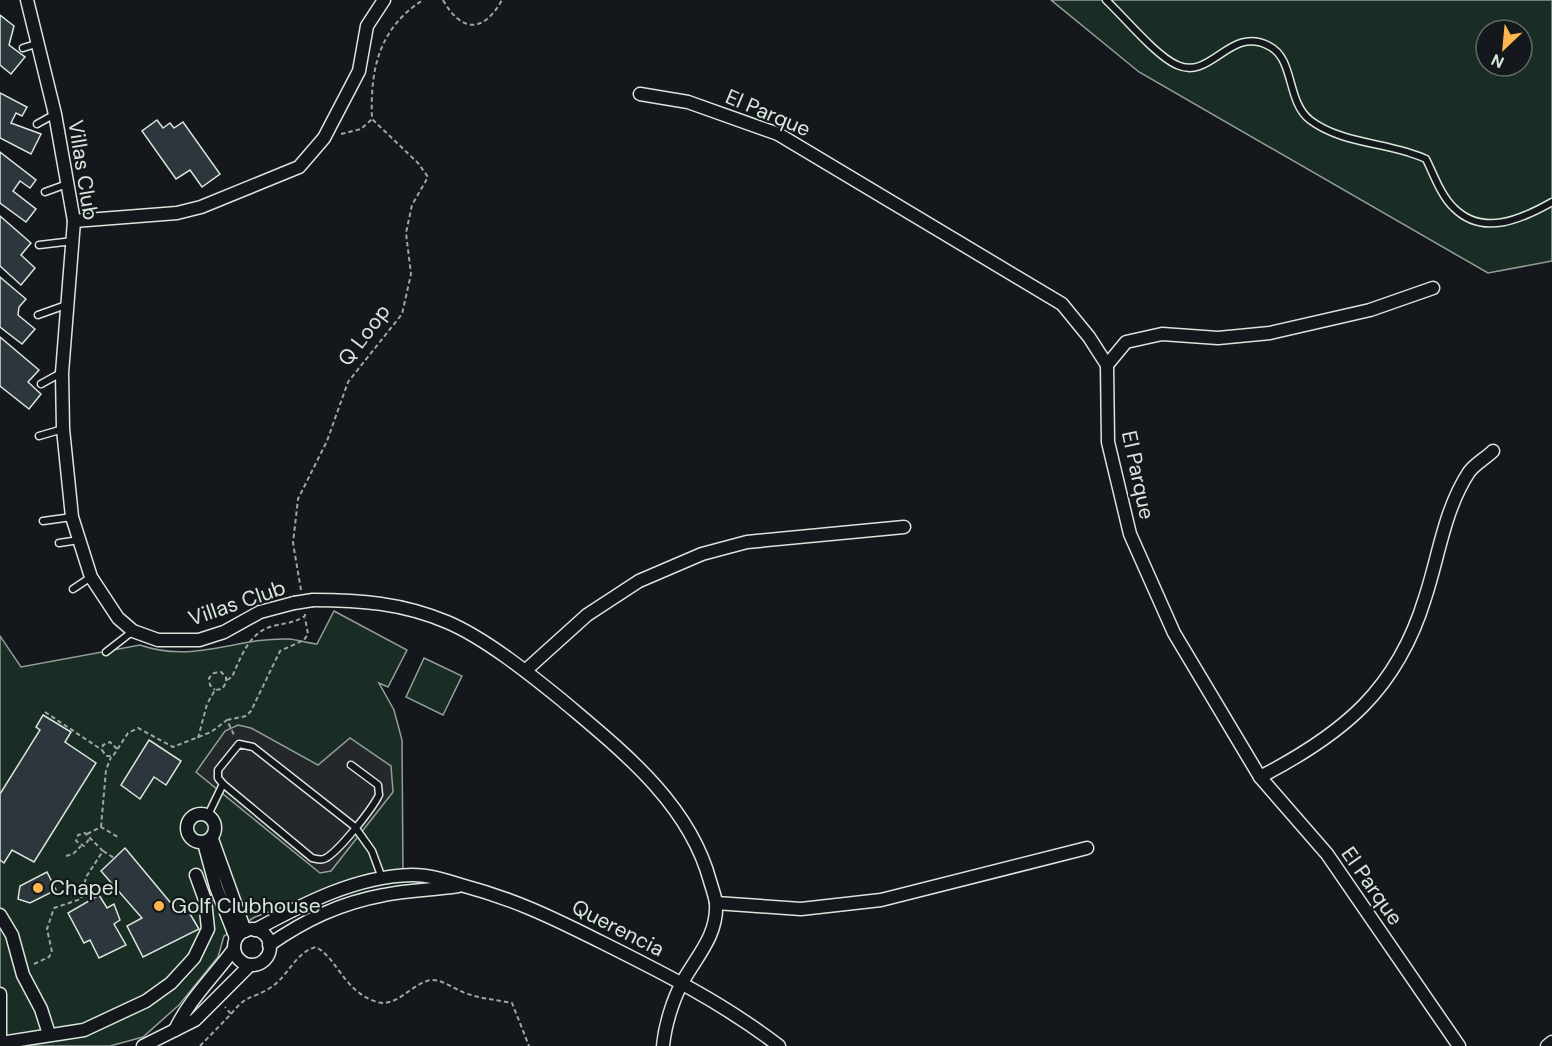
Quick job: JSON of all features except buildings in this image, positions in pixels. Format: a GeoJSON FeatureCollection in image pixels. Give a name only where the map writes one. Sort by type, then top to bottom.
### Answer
{"type":"FeatureCollection","features":[{"type":"Feature","properties":{"kind":"street","name":"Villas Club"},"geometry":{"type":"LineString","coordinates":[[27,0],[55,114],[74,221],[62,373],[63,429],[72,517],[91,577],[111,608],[133,631],[158,640],[199,640],[224,632],[261,612],[303,601],[376,601],[404,607],[448,623],[526,670],[643,771],[677,813],[704,858],[716,903],[708,944],[682,982],[669,1019],[663,1046]]}},
{"type":"Feature","properties":{"kind":"street"},"geometry":{"type":"LineString","coordinates":[[74,221],[177,213],[201,207],[299,167],[324,138],[359,71],[367,26],[384,0]]}},
{"type":"Feature","properties":{"kind":"street","name":"El Parque"},"geometry":{"type":"LineString","coordinates":[[640,94],[688,102],[778,134],[877,191],[1062,304],[1089,337],[1107,364],[1108,442],[1130,534],[1174,633],[1260,777],[1327,854],[1460,1046]]}},
{"type":"Feature","properties":{"kind":"street"},"geometry":{"type":"LineString","coordinates":[[1107,364],[1126,342],[1162,334],[1218,338],[1270,333],[1370,310],[1433,288]]}},
{"type":"Feature","properties":{"kind":"street"},"geometry":{"type":"LineString","coordinates":[[1260,777],[1304,754],[1340,727],[1379,691],[1402,654],[1425,600],[1451,508],[1470,470],[1493,452]]}},
{"type":"Feature","properties":{"kind":"street"},"geometry":{"type":"LineString","coordinates":[[526,670],[587,615],[639,581],[702,554],[747,542],[904,526]]}},
{"type":"Feature","properties":{"kind":"street"},"geometry":{"type":"LineString","coordinates":[[208,841],[191,839],[187,826],[194,816],[208,815],[215,826],[208,841],[243,937],[239,960],[250,965]]}},
{"type":"Feature","properties":{"kind":"street"},"geometry":{"type":"LineString","coordinates":[[716,903],[801,909],[881,900],[1087,848]]}},
{"type":"Feature","properties":{"kind":"street"},"geometry":{"type":"LineString","coordinates":[[0,994],[0,1045],[84,1030],[146,1001],[183,972],[200,949],[208,929],[205,900],[196,874]]}},
{"type":"Feature","properties":{"kind":"street","name":"Querencia"},"geometry":{"type":"LineString","coordinates":[[175,1030],[184,1010],[212,980],[243,937],[320,897],[382,879],[413,875],[437,878],[508,898],[548,914],[682,982],[749,1023],[779,1046]]}},
{"type":"Feature","properties":{"kind":"street","name":"Querencia"},"geometry":{"type":"LineString","coordinates":[[269,945],[302,922],[355,902],[384,895],[462,885]]}},
{"type":"Feature","properties":{"kind":"street"},"geometry":{"type":"LineString","coordinates":[[0,915],[12,935],[28,986],[41,1009],[49,1035]]}},
{"type":"Feature","properties":{"kind":"street"},"geometry":{"type":"LineString","coordinates":[[143,1046],[195,1020],[250,965],[263,962],[269,952],[266,937],[243,937]]}},
{"type":"Feature","properties":{"kind":"street"},"geometry":{"type":"LineString","coordinates":[[1547,1046],[1552,1042]]}},
{"type":"Feature","properties":{"kind":"lane"},"geometry":{"type":"LineString","coordinates":[[1106,0],[1167,60],[1187,68],[1198,68],[1241,41],[1254,40],[1270,46],[1278,53],[1285,68],[1296,105],[1309,119],[1332,132],[1426,159],[1454,208],[1474,221],[1498,225],[1552,202]]}},
{"type":"Feature","properties":{"kind":"lane"},"geometry":{"type":"LineString","coordinates":[[23,48],[39,43]]}},
{"type":"Feature","properties":{"kind":"lane"},"geometry":{"type":"LineString","coordinates":[[37,124],[55,114]]}},
{"type":"Feature","properties":{"kind":"lane"},"geometry":{"type":"LineString","coordinates":[[45,192],[68,184]]}},
{"type":"Feature","properties":{"kind":"lane"},"geometry":{"type":"LineString","coordinates":[[39,245],[74,241]]}},
{"type":"Feature","properties":{"kind":"lane"},"geometry":{"type":"LineString","coordinates":[[38,315],[48,309],[66,305]]}},
{"type":"Feature","properties":{"kind":"lane"},"geometry":{"type":"LineString","coordinates":[[41,384],[62,373]]}},
{"type":"Feature","properties":{"kind":"lane"},"geometry":{"type":"LineString","coordinates":[[39,436],[63,429]]}},
{"type":"Feature","properties":{"kind":"lane"},"geometry":{"type":"LineString","coordinates":[[43,521],[72,517]]}},
{"type":"Feature","properties":{"kind":"lane"},"geometry":{"type":"LineString","coordinates":[[59,543],[79,540]]}},
{"type":"Feature","properties":{"kind":"lane"},"geometry":{"type":"LineString","coordinates":[[73,589],[91,577]]}},
{"type":"Feature","properties":{"kind":"lane"},"geometry":{"type":"LineString","coordinates":[[106,652],[133,631]]}},
{"type":"Feature","properties":{"kind":"lane"},"geometry":{"type":"LineString","coordinates":[[351,765],[378,785],[380,789],[377,800],[355,827],[327,858],[312,858],[218,778],[218,770],[239,744],[253,747],[355,827],[372,851],[382,879]]}},
{"type":"Feature","properties":{"kind":"lane"},"geometry":{"type":"LineString","coordinates":[[208,815],[223,784]]}},
{"type":"Feature","properties":{"kind":"path"},"geometry":{"type":"LineString","coordinates":[[324,138],[361,129],[372,119],[371,92],[382,44],[405,10],[423,0]]}},
{"type":"Feature","properties":{"kind":"path"},"geometry":{"type":"LineString","coordinates":[[443,0],[454,18],[464,25],[476,25],[489,16],[502,0]]}},
{"type":"Feature","properties":{"kind":"path","name":"Q Loop"},"geometry":{"type":"LineString","coordinates":[[305,616],[293,543],[298,499],[327,441],[348,382],[402,314],[411,274],[406,232],[412,205],[429,177],[418,163],[372,119]]}},
{"type":"Feature","properties":{"kind":"path"},"geometry":{"type":"LineString","coordinates":[[101,827],[106,770],[111,757],[133,729],[138,728],[173,747],[198,738],[227,720],[249,715],[280,651],[304,639],[308,634],[309,628],[305,616],[294,623],[271,626],[248,642],[225,687],[215,690],[207,704],[198,738]]}},
{"type":"Feature","properties":{"kind":"path"},"geometry":{"type":"LineString","coordinates":[[215,690],[210,685],[211,675],[220,672],[227,680]]}},
{"type":"Feature","properties":{"kind":"path"},"geometry":{"type":"LineString","coordinates":[[45,712],[102,750],[106,756],[111,757]]}},
{"type":"Feature","properties":{"kind":"path"},"geometry":{"type":"LineString","coordinates":[[227,720],[239,744]]}},
{"type":"Feature","properties":{"kind":"path"},"geometry":{"type":"LineString","coordinates":[[102,750],[103,745],[110,742],[117,749]]}},
{"type":"Feature","properties":{"kind":"path"},"geometry":{"type":"LineString","coordinates":[[81,846],[76,838],[80,833],[87,834],[101,827]]}},
{"type":"Feature","properties":{"kind":"path"},"geometry":{"type":"LineString","coordinates":[[101,827],[118,837]]}},
{"type":"Feature","properties":{"kind":"path"},"geometry":{"type":"LineString","coordinates":[[87,834],[103,851],[114,858]]}},
{"type":"Feature","properties":{"kind":"path"},"geometry":{"type":"LineString","coordinates":[[66,856],[73,854],[81,846],[87,845],[90,838]]}},
{"type":"Feature","properties":{"kind":"path"},"geometry":{"type":"LineString","coordinates":[[22,969],[49,957],[52,952],[48,929],[50,914],[54,908],[81,899],[87,876],[103,851]]}},
{"type":"Feature","properties":{"kind":"path"},"geometry":{"type":"LineString","coordinates":[[200,1046],[243,999],[271,988],[305,950],[316,947],[325,952],[343,978],[356,990],[379,1002],[398,999],[418,984],[433,980],[469,995],[512,1003],[529,1046]]}},
{"type":"Feature","properties":{"kind":"path"},"geometry":{"type":"LineString","coordinates":[[218,998],[231,1014]]}},
{"type":"Feature","properties":{"kind":"green space"},"geometry":{"type":"Polygon","coordinates":[[[1051,0],[1552,0],[1552,261],[1488,273],[1139,72],[1051,0]]]}},
{"type":"Feature","properties":{"kind":"green space"},"geometry":{"type":"Polygon","coordinates":[[[334,611],[407,650],[388,687],[379,683],[394,710],[402,740],[403,873],[361,878],[255,917],[224,936],[218,957],[179,1005],[143,1037],[110,1046],[0,1046],[0,636],[21,667],[140,645],[179,652],[270,639],[289,639],[317,644],[334,611]]]}},
{"type":"Feature","properties":{"kind":"green space"},"geometry":{"type":"Polygon","coordinates":[[[424,658],[462,676],[443,715],[406,697],[424,658]]]}},
{"type":"Feature","properties":{"kind":"shaded area"},"geometry":{"type":"Polygon","coordinates":[[[238,725],[251,728],[318,765],[350,738],[391,766],[393,792],[331,871],[320,873],[196,772],[225,731],[238,725]]]}},
{"type":"Feature","properties":{"kind":"place","name":"Chapel"},"geometry":{"type":"Point","coordinates":[38,888]}},
{"type":"Feature","properties":{"kind":"place","name":"Golf Clubhouse"},"geometry":{"type":"Point","coordinates":[159,906]}}]}
